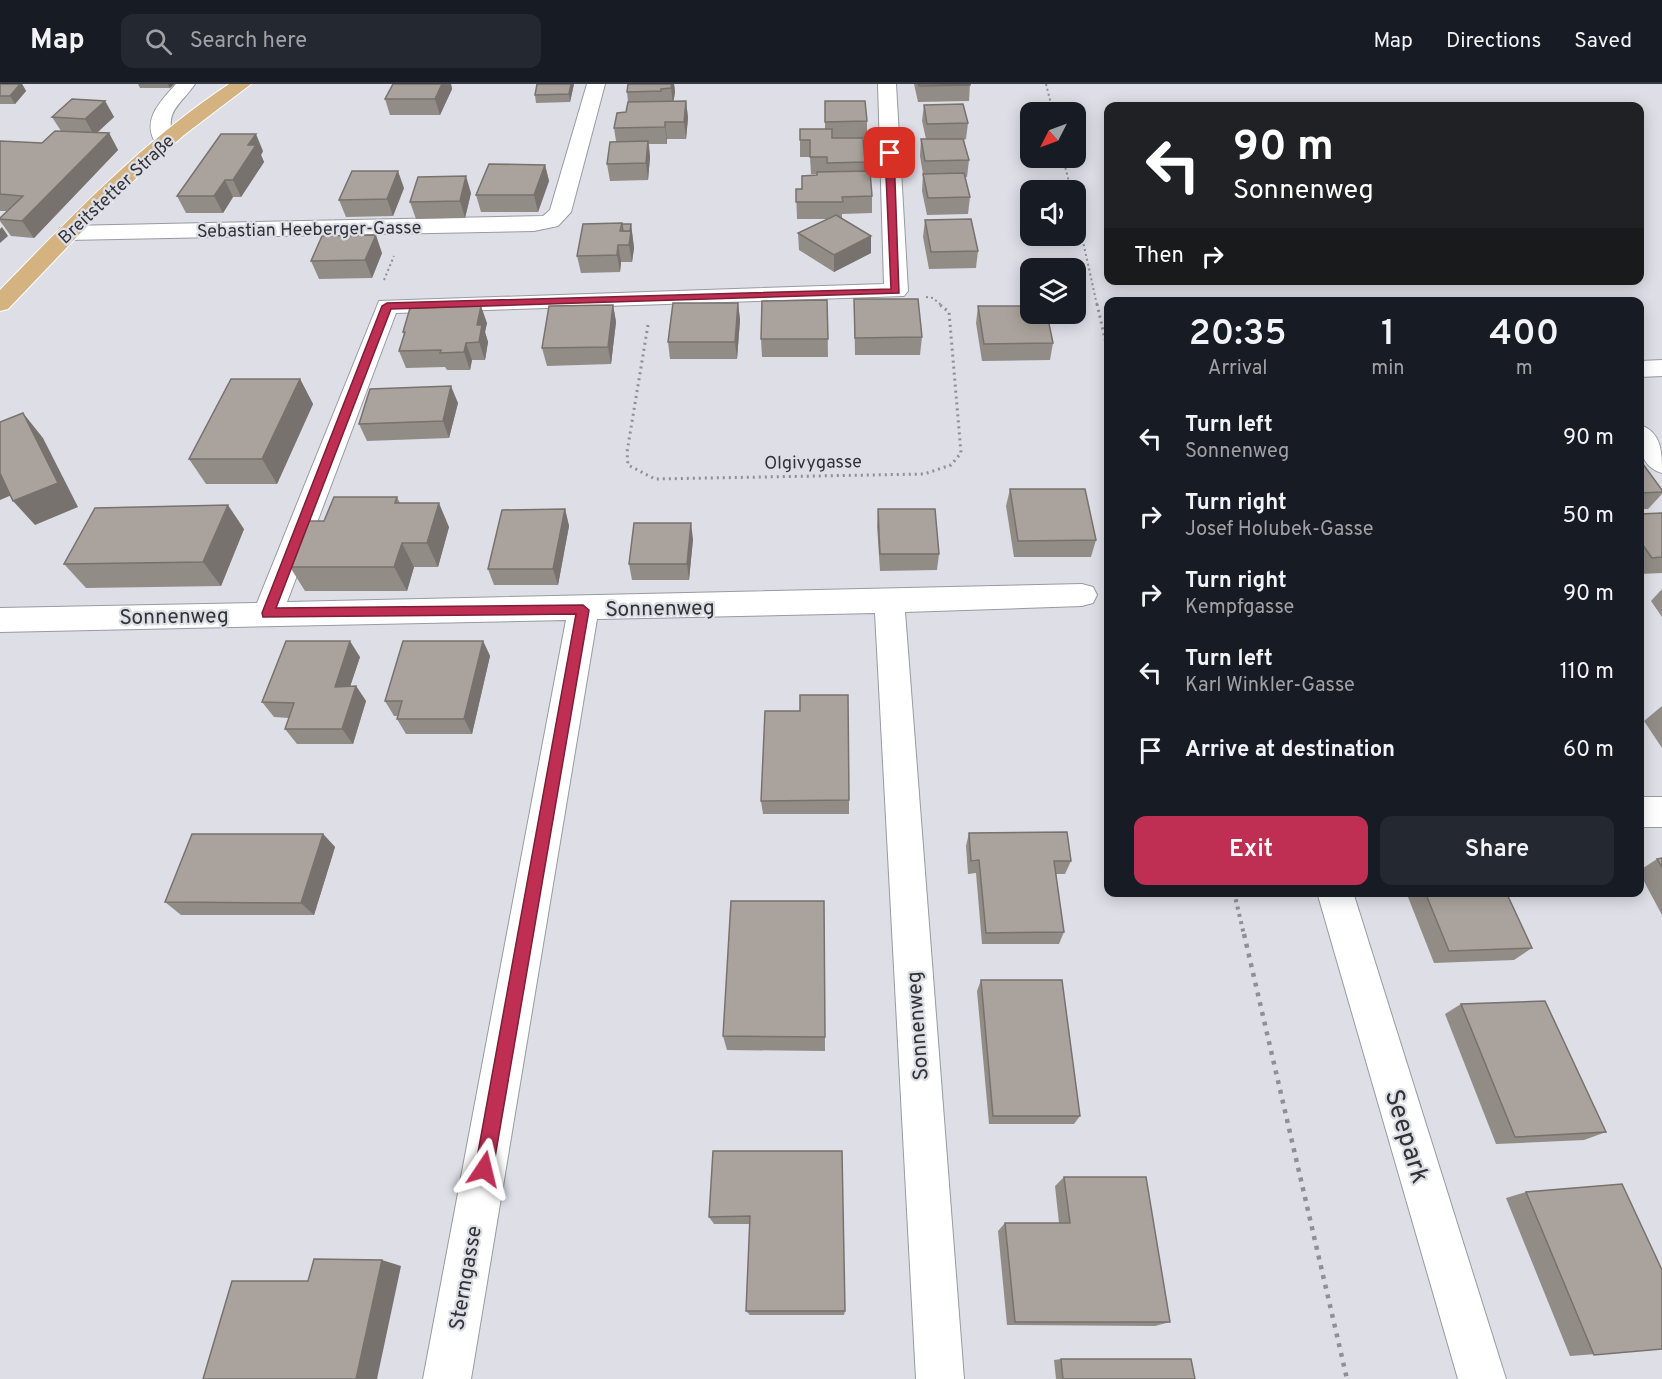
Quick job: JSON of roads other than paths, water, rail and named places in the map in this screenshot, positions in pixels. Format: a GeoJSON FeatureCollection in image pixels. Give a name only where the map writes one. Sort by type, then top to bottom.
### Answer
{"type":"FeatureCollection","features":[{"type":"Feature","properties":{"kind":"main road","name":"Breitstetter Straße"},"geometry":{"type":"LineString","coordinates":[[0,304],[68,233],[164,141],[242,84]]}},
{"type":"Feature","properties":{"kind":"street"},"geometry":{"type":"LineString","coordinates":[[164,141],[159,125],[164,110],[186,84]]}},
{"type":"Feature","properties":{"kind":"street","name":"Sebastian Heeberger-Gasse"},"geometry":{"type":"LineString","coordinates":[[68,233],[405,228],[534,224],[550,221],[560,212],[596,84]]}},
{"type":"Feature","properties":{"kind":"street"},"geometry":{"type":"LineString","coordinates":[[268,613],[387,306],[652,300],[896,291],[886,84]]}},
{"type":"Feature","properties":{"kind":"street"},"geometry":{"type":"LineString","coordinates":[[1644,369],[1662,369]]}},
{"type":"Feature","properties":{"kind":"street"},"geometry":{"type":"LineString","coordinates":[[1644,439],[1662,464]]}},
{"type":"Feature","properties":{"kind":"street","name":"Sonnenweg"},"geometry":{"type":"LineString","coordinates":[[0,620],[268,613],[583,610],[1082,595]]}},
{"type":"Feature","properties":{"kind":"street","name":"Sonnenweg"},"geometry":{"type":"LineString","coordinates":[[889,602],[940,1379]]}},
{"type":"Feature","properties":{"kind":"street","name":"Sterngasse"},"geometry":{"type":"LineString","coordinates":[[447,1379],[583,610]]}},
{"type":"Feature","properties":{"kind":"street"},"geometry":{"type":"LineString","coordinates":[[1644,812],[1662,812]]}},
{"type":"Feature","properties":{"kind":"street","name":"Seepark"},"geometry":{"type":"LineString","coordinates":[[1337,897],[1482,1379]]}}]}
